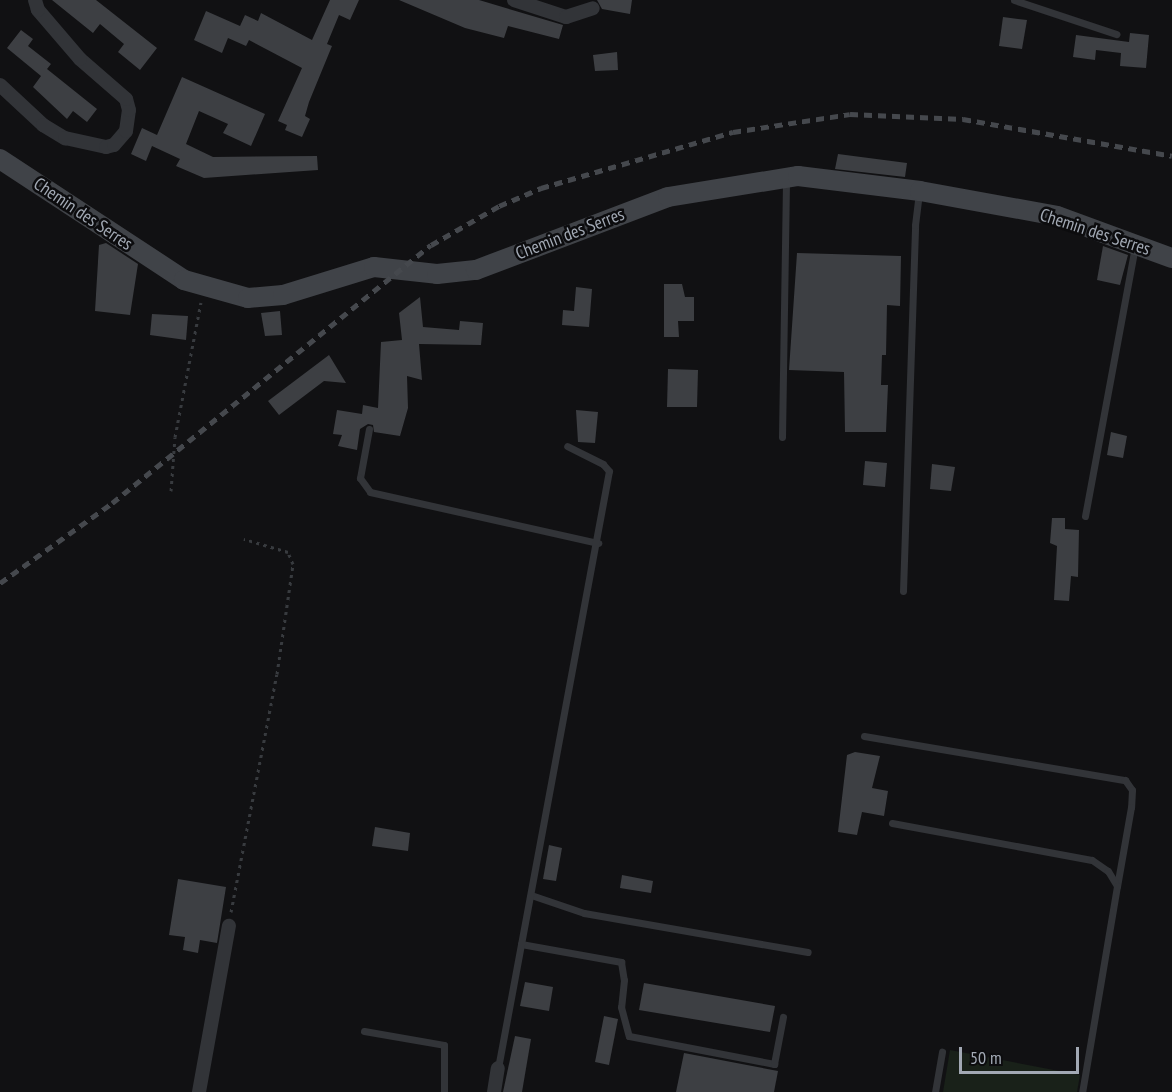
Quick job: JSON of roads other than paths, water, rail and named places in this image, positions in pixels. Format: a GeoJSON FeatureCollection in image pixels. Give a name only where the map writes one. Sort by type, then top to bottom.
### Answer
{"type":"FeatureCollection","features":[{"type":"Feature","properties":{"kind":"street"},"geometry":{"type":"LineString","coordinates":[[0,85],[43,124],[65,138],[106,147],[114,145],[126,131],[129,110],[126,99],[80,59],[38,10],[35,0]]}},
{"type":"Feature","properties":{"kind":"street"},"geometry":{"type":"LineString","coordinates":[[513,0],[566,17],[593,8]]}},
{"type":"Feature","properties":{"kind":"street","name":"Chemin des Serres"},"geometry":{"type":"LineString","coordinates":[[0,159],[170,272],[205,289],[261,298],[374,267],[437,274],[476,270],[668,197],[786,177],[920,191],[1057,216],[1172,258]]}},
{"type":"Feature","properties":{"kind":"street"},"geometry":{"type":"LineString","coordinates":[[199,1092],[229,926]]}},
{"type":"Feature","properties":{"kind":"street"},"geometry":{"type":"LineString","coordinates":[[494,1092],[498,1068]]}},
{"type":"Feature","properties":{"kind":"lane"},"geometry":{"type":"LineString","coordinates":[[1014,0],[1116,34]]}},
{"type":"Feature","properties":{"kind":"lane"},"geometry":{"type":"LineString","coordinates":[[782,436],[786,177]]}},
{"type":"Feature","properties":{"kind":"lane"},"geometry":{"type":"LineString","coordinates":[[903,591],[915,225],[920,191]]}},
{"type":"Feature","properties":{"kind":"lane"},"geometry":{"type":"LineString","coordinates":[[1085,516],[1135,244]]}},
{"type":"Feature","properties":{"kind":"lane"},"geometry":{"type":"LineString","coordinates":[[369,429],[360,478],[370,492],[598,543]]}},
{"type":"Feature","properties":{"kind":"lane"},"geometry":{"type":"LineString","coordinates":[[498,1068],[598,543],[609,471],[603,464],[567,446]]}},
{"type":"Feature","properties":{"kind":"lane"},"geometry":{"type":"LineString","coordinates":[[864,736],[1125,780],[1132,790],[1083,1092]]}},
{"type":"Feature","properties":{"kind":"lane"},"geometry":{"type":"LineString","coordinates":[[892,823],[1092,861],[1108,871],[1117,886]]}},
{"type":"Feature","properties":{"kind":"lane"},"geometry":{"type":"LineString","coordinates":[[531,895],[584,913],[808,952]]}},
{"type":"Feature","properties":{"kind":"lane"},"geometry":{"type":"LineString","coordinates":[[521,944],[621,962],[624,980],[621,1007],[629,1036],[774,1064],[783,1017]]}},
{"type":"Feature","properties":{"kind":"lane"},"geometry":{"type":"LineString","coordinates":[[364,1031],[444,1045],[444,1092]]}},
{"type":"Feature","properties":{"kind":"lane"},"geometry":{"type":"LineString","coordinates":[[935,1092],[942,1052]]}},
{"type":"Feature","properties":{"kind":"railway"},"geometry":{"type":"LineString","coordinates":[[0,583],[112,503],[431,245],[499,206],[541,188],[733,132],[850,114],[963,119],[1172,156]]}}]}
